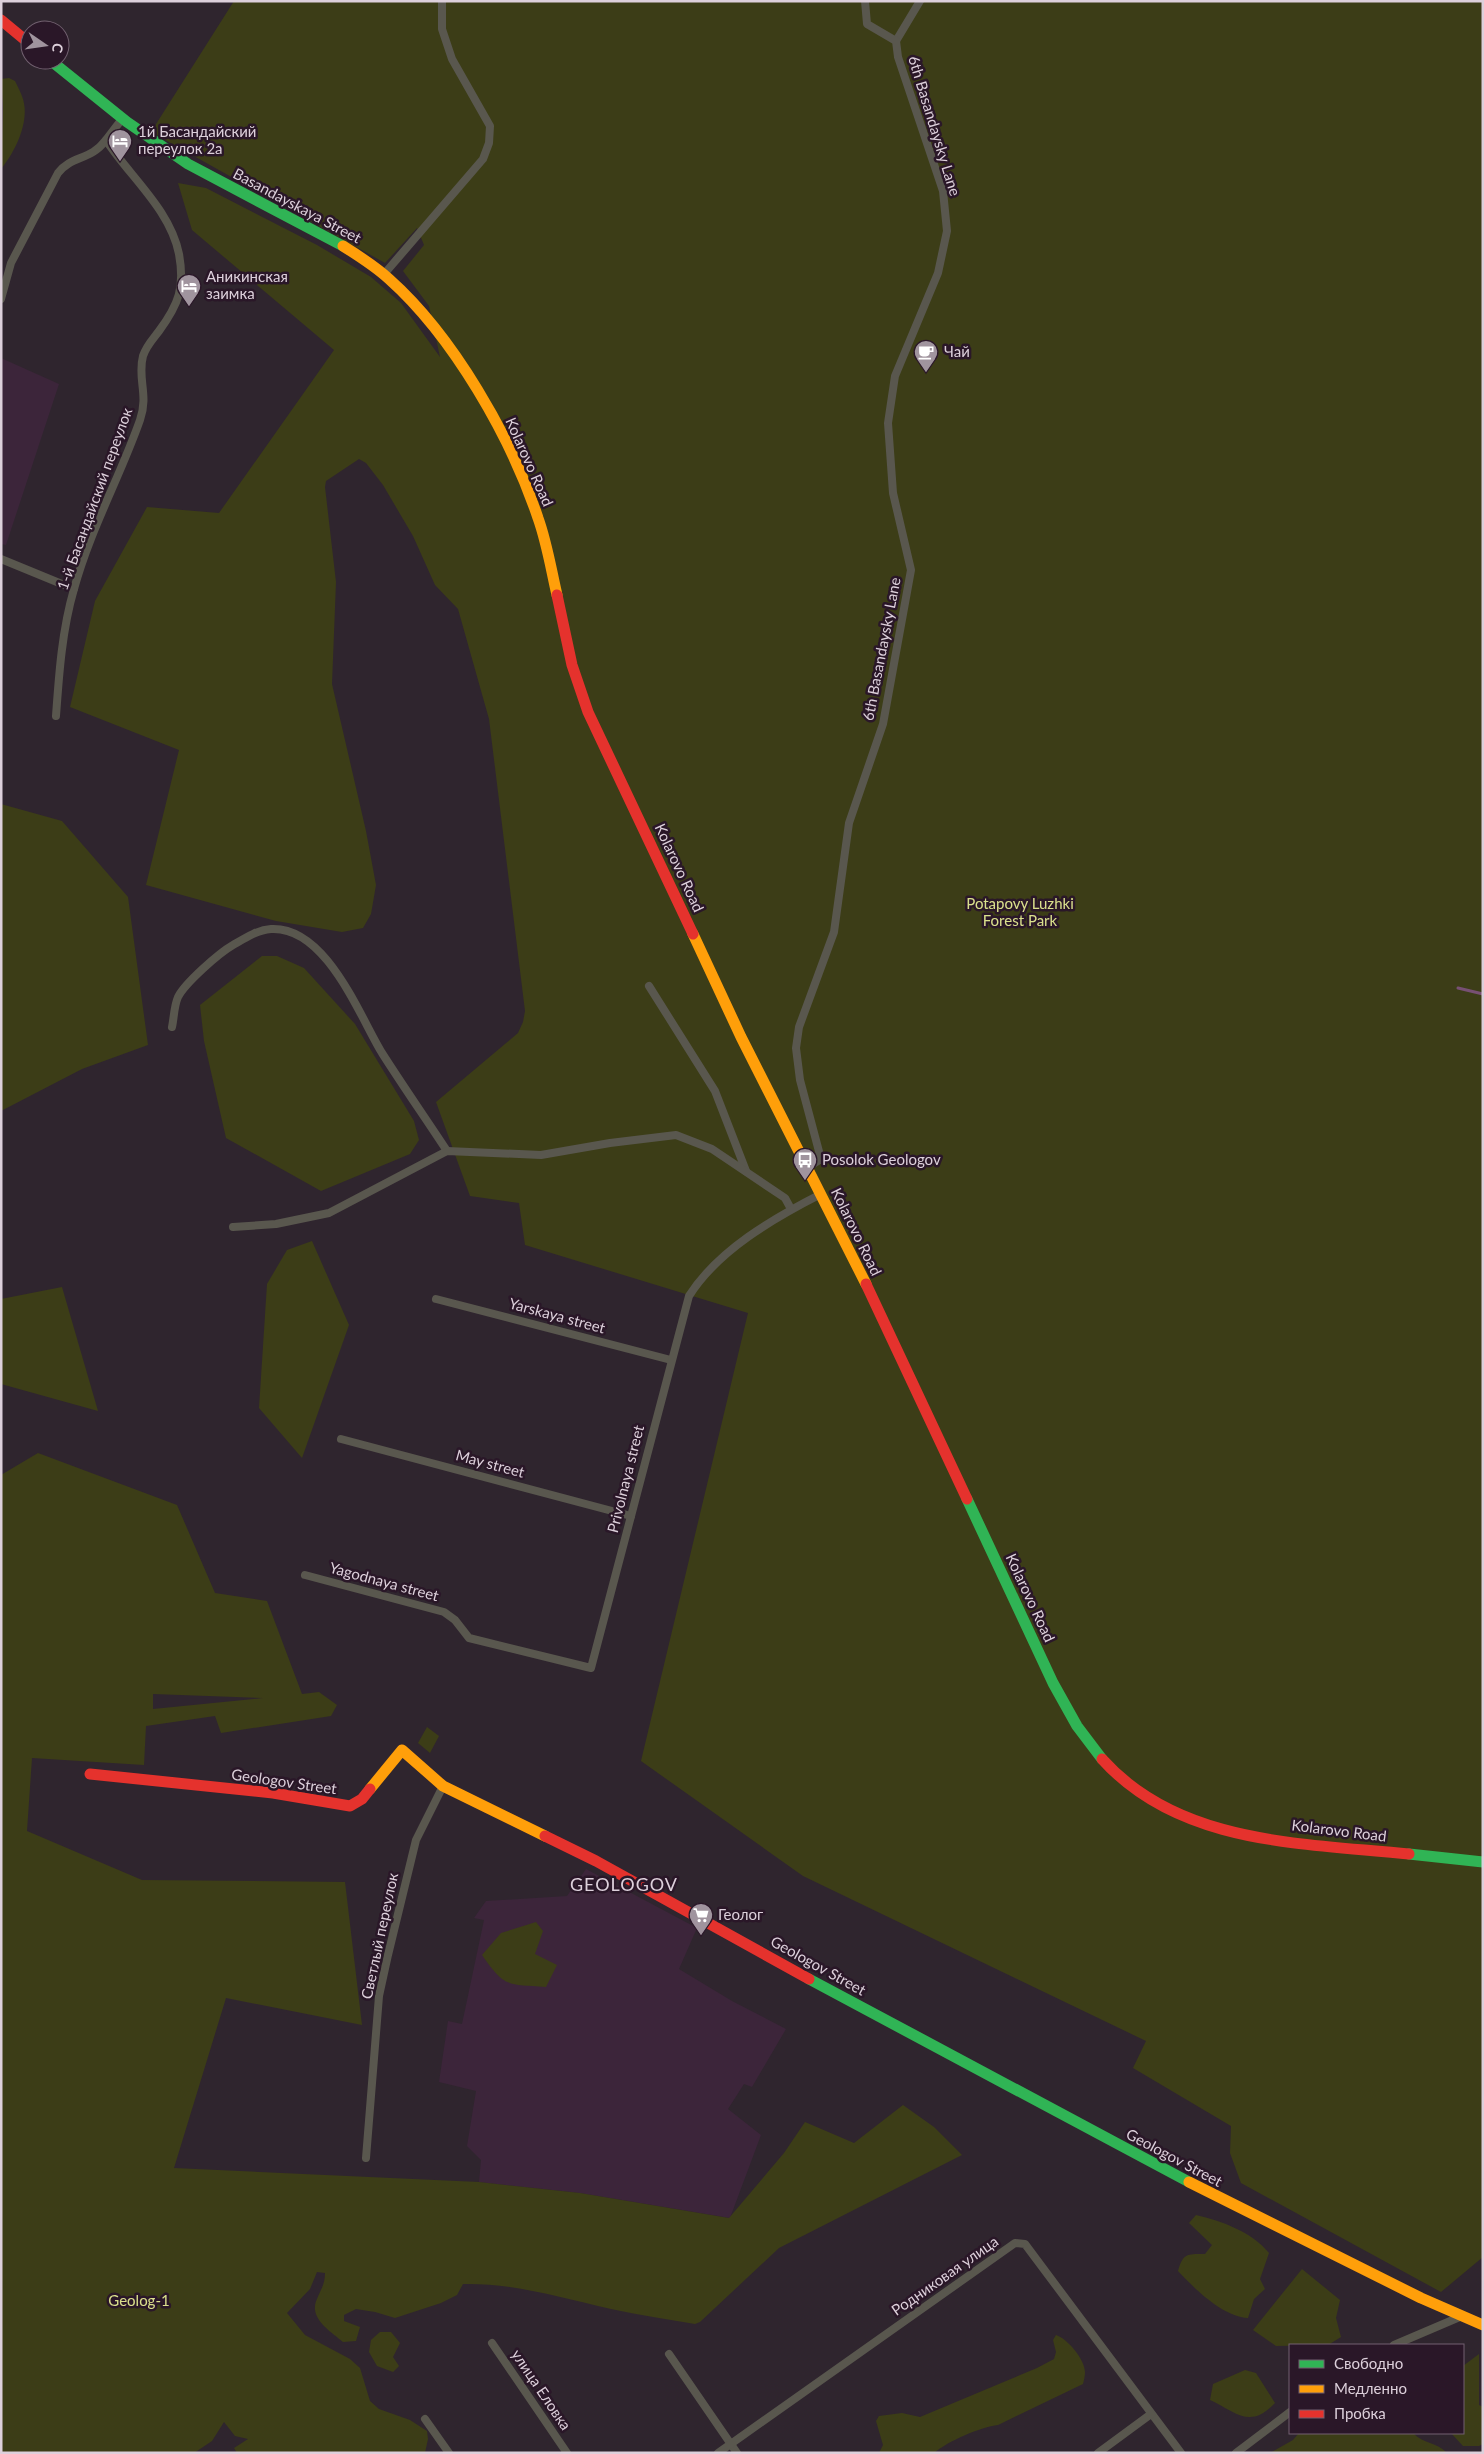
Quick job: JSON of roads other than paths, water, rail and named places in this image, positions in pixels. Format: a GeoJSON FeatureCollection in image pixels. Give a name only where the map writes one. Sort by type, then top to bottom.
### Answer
{"type":"FeatureCollection","features":[{"type":"Feature","properties":{"kind":"street"},"geometry":{"type":"LineString","coordinates":[[385,273],[483,159],[490,143],[490,126],[452,59],[442,29],[442,1]]}},
{"type":"Feature","properties":{"kind":"street","name":"6th Basandaysky Lane"},"geometry":{"type":"LineString","coordinates":[[808,1167],[821,1159],[797,1065],[796,1048],[799,1027],[834,932],[849,823],[883,724],[912,570],[893,493],[888,423],[890,404],[895,376],[938,273],[947,231],[943,191],[898,57],[896,41],[867,24],[865,1]]}},
{"type":"Feature","properties":{"kind":"street"},"geometry":{"type":"LineString","coordinates":[[896,41],[920,1]]}},
{"type":"Feature","properties":{"kind":"street"},"geometry":{"type":"LineString","coordinates":[[1,20],[20,36]]}},
{"type":"Feature","properties":{"kind":"street","name":"Basandayskaya Street"},"geometry":{"type":"LineString","coordinates":[[62,70],[122,119],[207,176],[351,251],[385,273]]}},
{"type":"Feature","properties":{"kind":"street"},"geometry":{"type":"LineString","coordinates":[[1,299],[12,263],[58,173],[63,166],[94,153],[122,119]]}},
{"type":"Feature","properties":{"kind":"street","name":"1-й Басандайский переулок"},"geometry":{"type":"LineString","coordinates":[[56,716],[65,631],[74,589],[140,419],[145,395],[141,369],[147,347],[173,312],[180,291],[182,277],[178,252],[160,211],[118,159],[106,140]]}},
{"type":"Feature","properties":{"kind":"street","name":"Kolarovo Road"},"geometry":{"type":"LineString","coordinates":[[385,273],[424,316],[474,387],[499,428],[522,476],[538,518],[550,564],[566,643],[587,710],[756,1067],[808,1167],[1069,1714],[1095,1751],[1119,1775],[1149,1798],[1181,1817],[1226,1831],[1356,1849],[1483,1862]]}},
{"type":"Feature","properties":{"kind":"street"},"geometry":{"type":"LineString","coordinates":[[1,559],[74,589]]}},
{"type":"Feature","properties":{"kind":"street"},"geometry":{"type":"LineString","coordinates":[[172,1027],[178,997],[201,971],[228,948],[253,934],[272,929],[294,934],[317,948],[334,968],[382,1052],[447,1151]]}},
{"type":"Feature","properties":{"kind":"street"},"geometry":{"type":"LineString","coordinates":[[649,986],[715,1091],[746,1171]]}},
{"type":"Feature","properties":{"kind":"street"},"geometry":{"type":"LineString","coordinates":[[233,1227],[276,1224],[329,1213],[447,1151],[541,1155],[610,1143],[676,1135],[712,1149],[785,1198],[791,1209]]}},
{"type":"Feature","properties":{"kind":"street"},"geometry":{"type":"LineString","coordinates":[[671,1360],[689,1296],[701,1277],[771,1220],[821,1194]]}},
{"type":"Feature","properties":{"kind":"street","name":"Yarskaya street"},"geometry":{"type":"LineString","coordinates":[[436,1299],[671,1360]]}},
{"type":"Feature","properties":{"kind":"street","name":"Privolnaya street"},"geometry":{"type":"LineString","coordinates":[[591,1668],[671,1360]]}},
{"type":"Feature","properties":{"kind":"street","name":"May street"},"geometry":{"type":"LineString","coordinates":[[341,1439],[631,1516]]}},
{"type":"Feature","properties":{"kind":"street","name":"Yagodnaya street"},"geometry":{"type":"LineString","coordinates":[[305,1575],[444,1612],[455,1620],[469,1638],[591,1668]]}},
{"type":"Feature","properties":{"kind":"street","name":"Geologov Street"},"geometry":{"type":"LineString","coordinates":[[90,1774],[274,1793],[350,1806],[362,1798],[402,1750],[443,1786],[596,1861],[872,2014],[1232,2206],[1421,2298],[1483,2325]]}},
{"type":"Feature","properties":{"kind":"street","name":"Светлый переулок"},"geometry":{"type":"LineString","coordinates":[[366,2158],[380,1996],[386,1964],[416,1840],[443,1786]]}},
{"type":"Feature","properties":{"kind":"street","name":"Родниковая улица"},"geometry":{"type":"LineString","coordinates":[[718,2453],[1015,2243],[1025,2244],[1181,2453]]}},
{"type":"Feature","properties":{"kind":"street"},"geometry":{"type":"LineString","coordinates":[[1396,2344],[1462,2316]]}},
{"type":"Feature","properties":{"kind":"street","name":"улица Еловка"},"geometry":{"type":"LineString","coordinates":[[492,2343],[567,2453]]}},
{"type":"Feature","properties":{"kind":"street"},"geometry":{"type":"LineString","coordinates":[[669,2354],[737,2453]]}},
{"type":"Feature","properties":{"kind":"street"},"geometry":{"type":"LineString","coordinates":[[1236,2453],[1289,2413]]}},
{"type":"Feature","properties":{"kind":"street"},"geometry":{"type":"LineString","coordinates":[[1098,2453],[1151,2414]]}},
{"type":"Feature","properties":{"kind":"street"},"geometry":{"type":"LineString","coordinates":[[425,2419],[449,2453]]}},
{"type":"Feature","properties":{"kind":"waterway"},"geometry":{"type":"LineString","coordinates":[[1458,988],[1483,994]]}},
{"type":"Feature","properties":{"kind":"place","name":"1й Басандайский переулок 2а"},"geometry":{"type":"Point","coordinates":[120,162]}},
{"type":"Feature","properties":{"kind":"place","name":"Аникинская заимка"},"geometry":{"type":"Point","coordinates":[189,307]}},
{"type":"Feature","properties":{"kind":"place","name":"Чай"},"geometry":{"type":"Point","coordinates":[926,373]}},
{"type":"Feature","properties":{"kind":"place","name":"Posolok Geologov"},"geometry":{"type":"Point","coordinates":[805,1181]}},
{"type":"Feature","properties":{"kind":"place","name":"Геолог"},"geometry":{"type":"Point","coordinates":[701,1936]}},
{"type":"Feature","properties":{"kind":"district","name":"GEOLOGOV"},"geometry":{"type":"Point","coordinates":[624,1885]}},
{"type":"Feature","properties":{"kind":"park label","name":"Potapovy Luzhki Forest Park"},"geometry":{"type":"Point","coordinates":[1020,912]}},
{"type":"Feature","properties":{"kind":"park label","name":"Geolog-1"},"geometry":{"type":"Point","coordinates":[139,2301]}}]}
